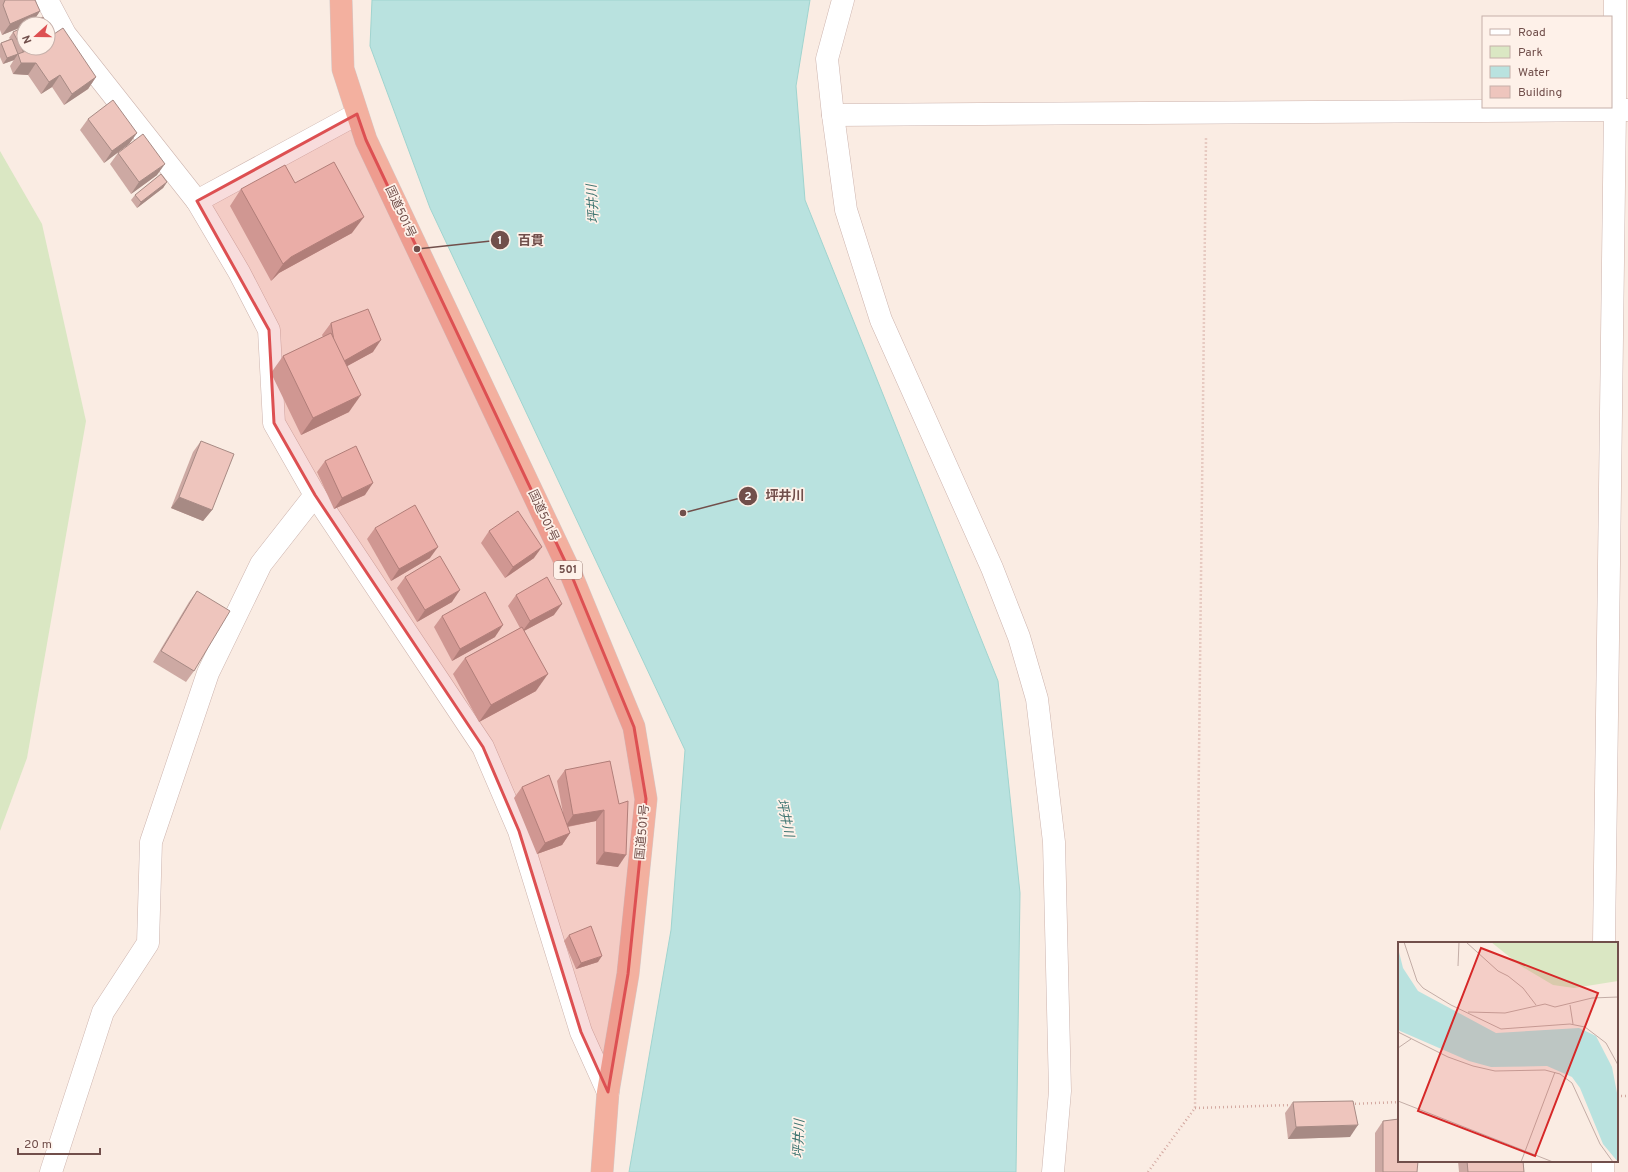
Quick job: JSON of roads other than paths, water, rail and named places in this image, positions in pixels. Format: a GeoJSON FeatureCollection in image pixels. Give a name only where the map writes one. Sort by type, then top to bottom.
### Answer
{"type":"FeatureCollection","features":[{"type":"Feature","properties":{"kind":"highway","name":"国道501号"},"geometry":{"type":"LineString","coordinates":[[341,0],[343,69],[366,140],[571,574],[634,727],[646,799],[628,974],[608,1092],[602,1172]]}},
{"type":"Feature","properties":{"kind":"street"},"geometry":{"type":"LineString","coordinates":[[47,0],[65,34],[197,201],[239,272],[269,330],[274,423],[315,494],[483,747],[519,831],[581,1032],[608,1092]]}},
{"type":"Feature","properties":{"kind":"street"},"geometry":{"type":"LineString","coordinates":[[843,0],[827,58],[846,210],[881,320],[992,568],[1019,637],[1036,699],[1054,842],[1060,1091],[1053,1172]]}},
{"type":"Feature","properties":{"kind":"street"},"geometry":{"type":"LineString","coordinates":[[1604,942],[1621,110],[1615,0]]}},
{"type":"Feature","properties":{"kind":"street"},"geometry":{"type":"LineString","coordinates":[[833,115],[1621,110]]}},
{"type":"Feature","properties":{"kind":"street"},"geometry":{"type":"LineString","coordinates":[[197,201],[357,114]]}},
{"type":"Feature","properties":{"kind":"street"},"geometry":{"type":"LineString","coordinates":[[51,1172],[103,1012],[148,943],[151,842],[208,673],[260,564],[315,494]]}},
{"type":"Feature","properties":{"kind":"water"},"geometry":{"type":"Polygon","coordinates":[[[372,0],[810,0],[796,86],[805,200],[998,681],[1020,893],[1016,1172],[629,1172],[671,930],[685,750],[430,208],[370,46],[372,0]]]}},
{"type":"Feature","properties":{"kind":"place","name":"百貫"},"geometry":{"type":"Point","coordinates":[417,249]}},
{"type":"Feature","properties":{"kind":"place","name":"坪井川"},"geometry":{"type":"Point","coordinates":[683,513]}}]}
